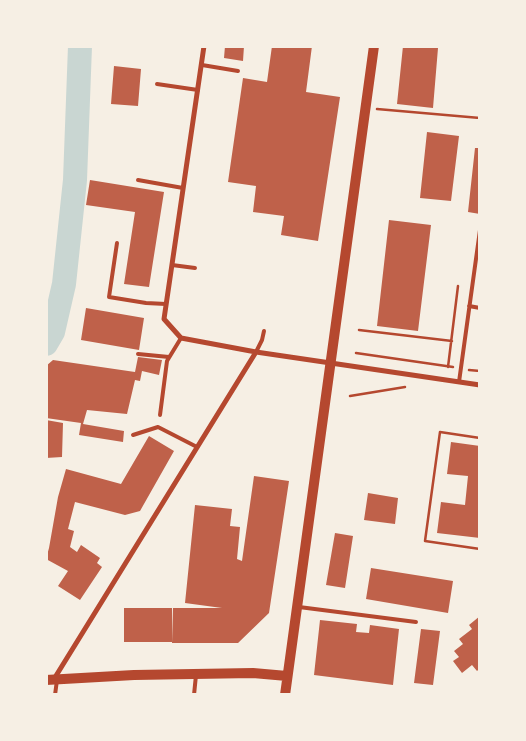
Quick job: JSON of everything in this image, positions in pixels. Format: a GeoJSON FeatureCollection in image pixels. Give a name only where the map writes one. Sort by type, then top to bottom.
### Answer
{"type":"FeatureCollection","features":[{"type":"Feature","properties":{"kind":"main road"},"geometry":{"type":"LineString","coordinates":[[285,695],[374,46]]}},
{"type":"Feature","properties":{"kind":"main road"},"geometry":{"type":"LineString","coordinates":[[52,680],[252,673],[287,676]]}},
{"type":"Feature","properties":{"kind":"street"},"geometry":{"type":"LineString","coordinates":[[204,46],[164,319],[181,338],[256,352],[480,385]]}},
{"type":"Feature","properties":{"kind":"street"},"geometry":{"type":"LineString","coordinates":[[52,680],[256,352]]}},
{"type":"Feature","properties":{"kind":"lane"},"geometry":{"type":"LineString","coordinates":[[202,65],[238,71]]}},
{"type":"Feature","properties":{"kind":"lane"},"geometry":{"type":"LineString","coordinates":[[157,84],[198,90]]}},
{"type":"Feature","properties":{"kind":"lane"},"geometry":{"type":"LineString","coordinates":[[138,180],[183,188]]}},
{"type":"Feature","properties":{"kind":"lane"},"geometry":{"type":"LineString","coordinates":[[459,382],[480,230]]}},
{"type":"Feature","properties":{"kind":"lane"},"geometry":{"type":"LineString","coordinates":[[117,243],[109,297],[166,304]]}},
{"type":"Feature","properties":{"kind":"lane"},"geometry":{"type":"LineString","coordinates":[[172,265],[195,268]]}},
{"type":"Feature","properties":{"kind":"lane"},"geometry":{"type":"LineString","coordinates":[[474,269],[480,270]]}},
{"type":"Feature","properties":{"kind":"lane"},"geometry":{"type":"LineString","coordinates":[[469,306],[480,308]]}},
{"type":"Feature","properties":{"kind":"lane"},"geometry":{"type":"LineString","coordinates":[[256,352],[264,331]]}},
{"type":"Feature","properties":{"kind":"lane"},"geometry":{"type":"LineString","coordinates":[[160,415],[169,357],[181,338]]}},
{"type":"Feature","properties":{"kind":"lane"},"geometry":{"type":"LineString","coordinates":[[138,354],[169,357]]}},
{"type":"Feature","properties":{"kind":"lane"},"geometry":{"type":"LineString","coordinates":[[134,435],[158,427],[196,447]]}},
{"type":"Feature","properties":{"kind":"lane"},"geometry":{"type":"LineString","coordinates":[[297,607],[416,622]]}},
{"type":"Feature","properties":{"kind":"lane"},"geometry":{"type":"LineString","coordinates":[[194,695],[196,675]]}},
{"type":"Feature","properties":{"kind":"lane"},"geometry":{"type":"LineString","coordinates":[[52,680],[55,695]]}},
{"type":"Feature","properties":{"kind":"path"},"geometry":{"type":"LineString","coordinates":[[366,108],[480,118]]}},
{"type":"Feature","properties":{"kind":"path"},"geometry":{"type":"LineString","coordinates":[[356,353],[448,367],[458,286]]}},
{"type":"Feature","properties":{"kind":"path"},"geometry":{"type":"LineString","coordinates":[[359,330],[452,341]]}},
{"type":"Feature","properties":{"kind":"path"},"geometry":{"type":"LineString","coordinates":[[350,396],[405,387]]}},
{"type":"Feature","properties":{"kind":"path"},"geometry":{"type":"LineString","coordinates":[[480,438],[440,432],[425,541],[480,549]]}},
{"type":"Feature","properties":{"kind":"building"},"geometry":{"type":"Polygon","coordinates":[[[225,46],[244,46],[243,61],[224,58],[225,46]]]}},
{"type":"Feature","properties":{"kind":"building"},"geometry":{"type":"Polygon","coordinates":[[[272,46],[312,46],[306,92],[340,97],[318,241],[281,235],[284,216],[253,212],[256,186],[228,182],[243,78],[267,82],[272,46]]]}},
{"type":"Feature","properties":{"kind":"building"},"geometry":{"type":"Polygon","coordinates":[[[403,46],[438,48],[433,108],[397,104],[403,46]]]}},
{"type":"Feature","properties":{"kind":"building"},"geometry":{"type":"Polygon","coordinates":[[[114,66],[141,69],[138,106],[111,104],[114,66]]]}},
{"type":"Feature","properties":{"kind":"building"},"geometry":{"type":"Polygon","coordinates":[[[427,132],[459,136],[451,201],[420,198],[427,132]]]}},
{"type":"Feature","properties":{"kind":"building"},"geometry":{"type":"Polygon","coordinates":[[[475,148],[480,148],[480,214],[468,212],[475,148]]]}},
{"type":"Feature","properties":{"kind":"building"},"geometry":{"type":"Polygon","coordinates":[[[90,180],[164,192],[149,287],[124,284],[135,212],[86,205],[90,180]]]}},
{"type":"Feature","properties":{"kind":"building"},"geometry":{"type":"Polygon","coordinates":[[[389,220],[431,225],[418,331],[377,326],[389,220]]]}},
{"type":"Feature","properties":{"kind":"building"},"geometry":{"type":"Polygon","coordinates":[[[86,308],[144,318],[139,350],[81,340],[86,308]]]}},
{"type":"Feature","properties":{"kind":"building"},"geometry":{"type":"Polygon","coordinates":[[[138,357],[162,360],[159,375],[142,371],[140,381],[135,380],[127,414],[87,410],[83,424],[124,431],[123,442],[79,435],[81,423],[46,418],[46,366],[53,360],[135,372],[138,357]]]}},
{"type":"Feature","properties":{"kind":"building"},"geometry":{"type":"Polygon","coordinates":[[[46,420],[63,423],[62,457],[46,458],[46,420]]]}},
{"type":"Feature","properties":{"kind":"building"},"geometry":{"type":"Polygon","coordinates":[[[149,436],[174,451],[140,511],[125,515],[75,502],[68,529],[74,531],[70,547],[77,552],[81,545],[100,558],[97,563],[102,567],[80,600],[58,586],[68,571],[46,559],[58,497],[66,469],[121,484],[149,436]]]}},
{"type":"Feature","properties":{"kind":"building"},"geometry":{"type":"Polygon","coordinates":[[[451,442],[480,446],[480,538],[437,533],[441,502],[465,505],[468,476],[447,474],[451,442]]]}},
{"type":"Feature","properties":{"kind":"building"},"geometry":{"type":"Polygon","coordinates":[[[254,476],[289,481],[269,613],[238,643],[172,643],[173,608],[222,608],[185,603],[195,505],[232,509],[230,526],[240,527],[237,559],[242,561],[254,476]]]}},
{"type":"Feature","properties":{"kind":"building"},"geometry":{"type":"Polygon","coordinates":[[[368,493],[398,498],[395,524],[364,520],[368,493]]]}},
{"type":"Feature","properties":{"kind":"building"},"geometry":{"type":"Polygon","coordinates":[[[335,533],[353,536],[345,588],[326,585],[335,533]]]}},
{"type":"Feature","properties":{"kind":"building"},"geometry":{"type":"Polygon","coordinates":[[[371,568],[453,581],[448,613],[366,599],[371,568]]]}},
{"type":"Feature","properties":{"kind":"building"},"geometry":{"type":"Polygon","coordinates":[[[124,608],[172,608],[172,642],[124,642],[124,608]]]}},
{"type":"Feature","properties":{"kind":"building"},"geometry":{"type":"Polygon","coordinates":[[[480,616],[480,668],[477,671],[472,665],[462,673],[453,661],[459,657],[454,651],[463,644],[459,639],[472,629],[469,625],[480,616]]]}},
{"type":"Feature","properties":{"kind":"building"},"geometry":{"type":"Polygon","coordinates":[[[320,620],[357,624],[356,632],[369,633],[370,625],[399,629],[393,685],[314,675],[320,620]]]}},
{"type":"Feature","properties":{"kind":"building"},"geometry":{"type":"Polygon","coordinates":[[[421,629],[440,631],[433,685],[414,683],[421,629]]]}},
{"type":"Feature","properties":{"kind":"waterway"},"geometry":{"type":"LineString","coordinates":[[46,344],[53,332],[64,284],[75,180],[80,46]]}}]}
